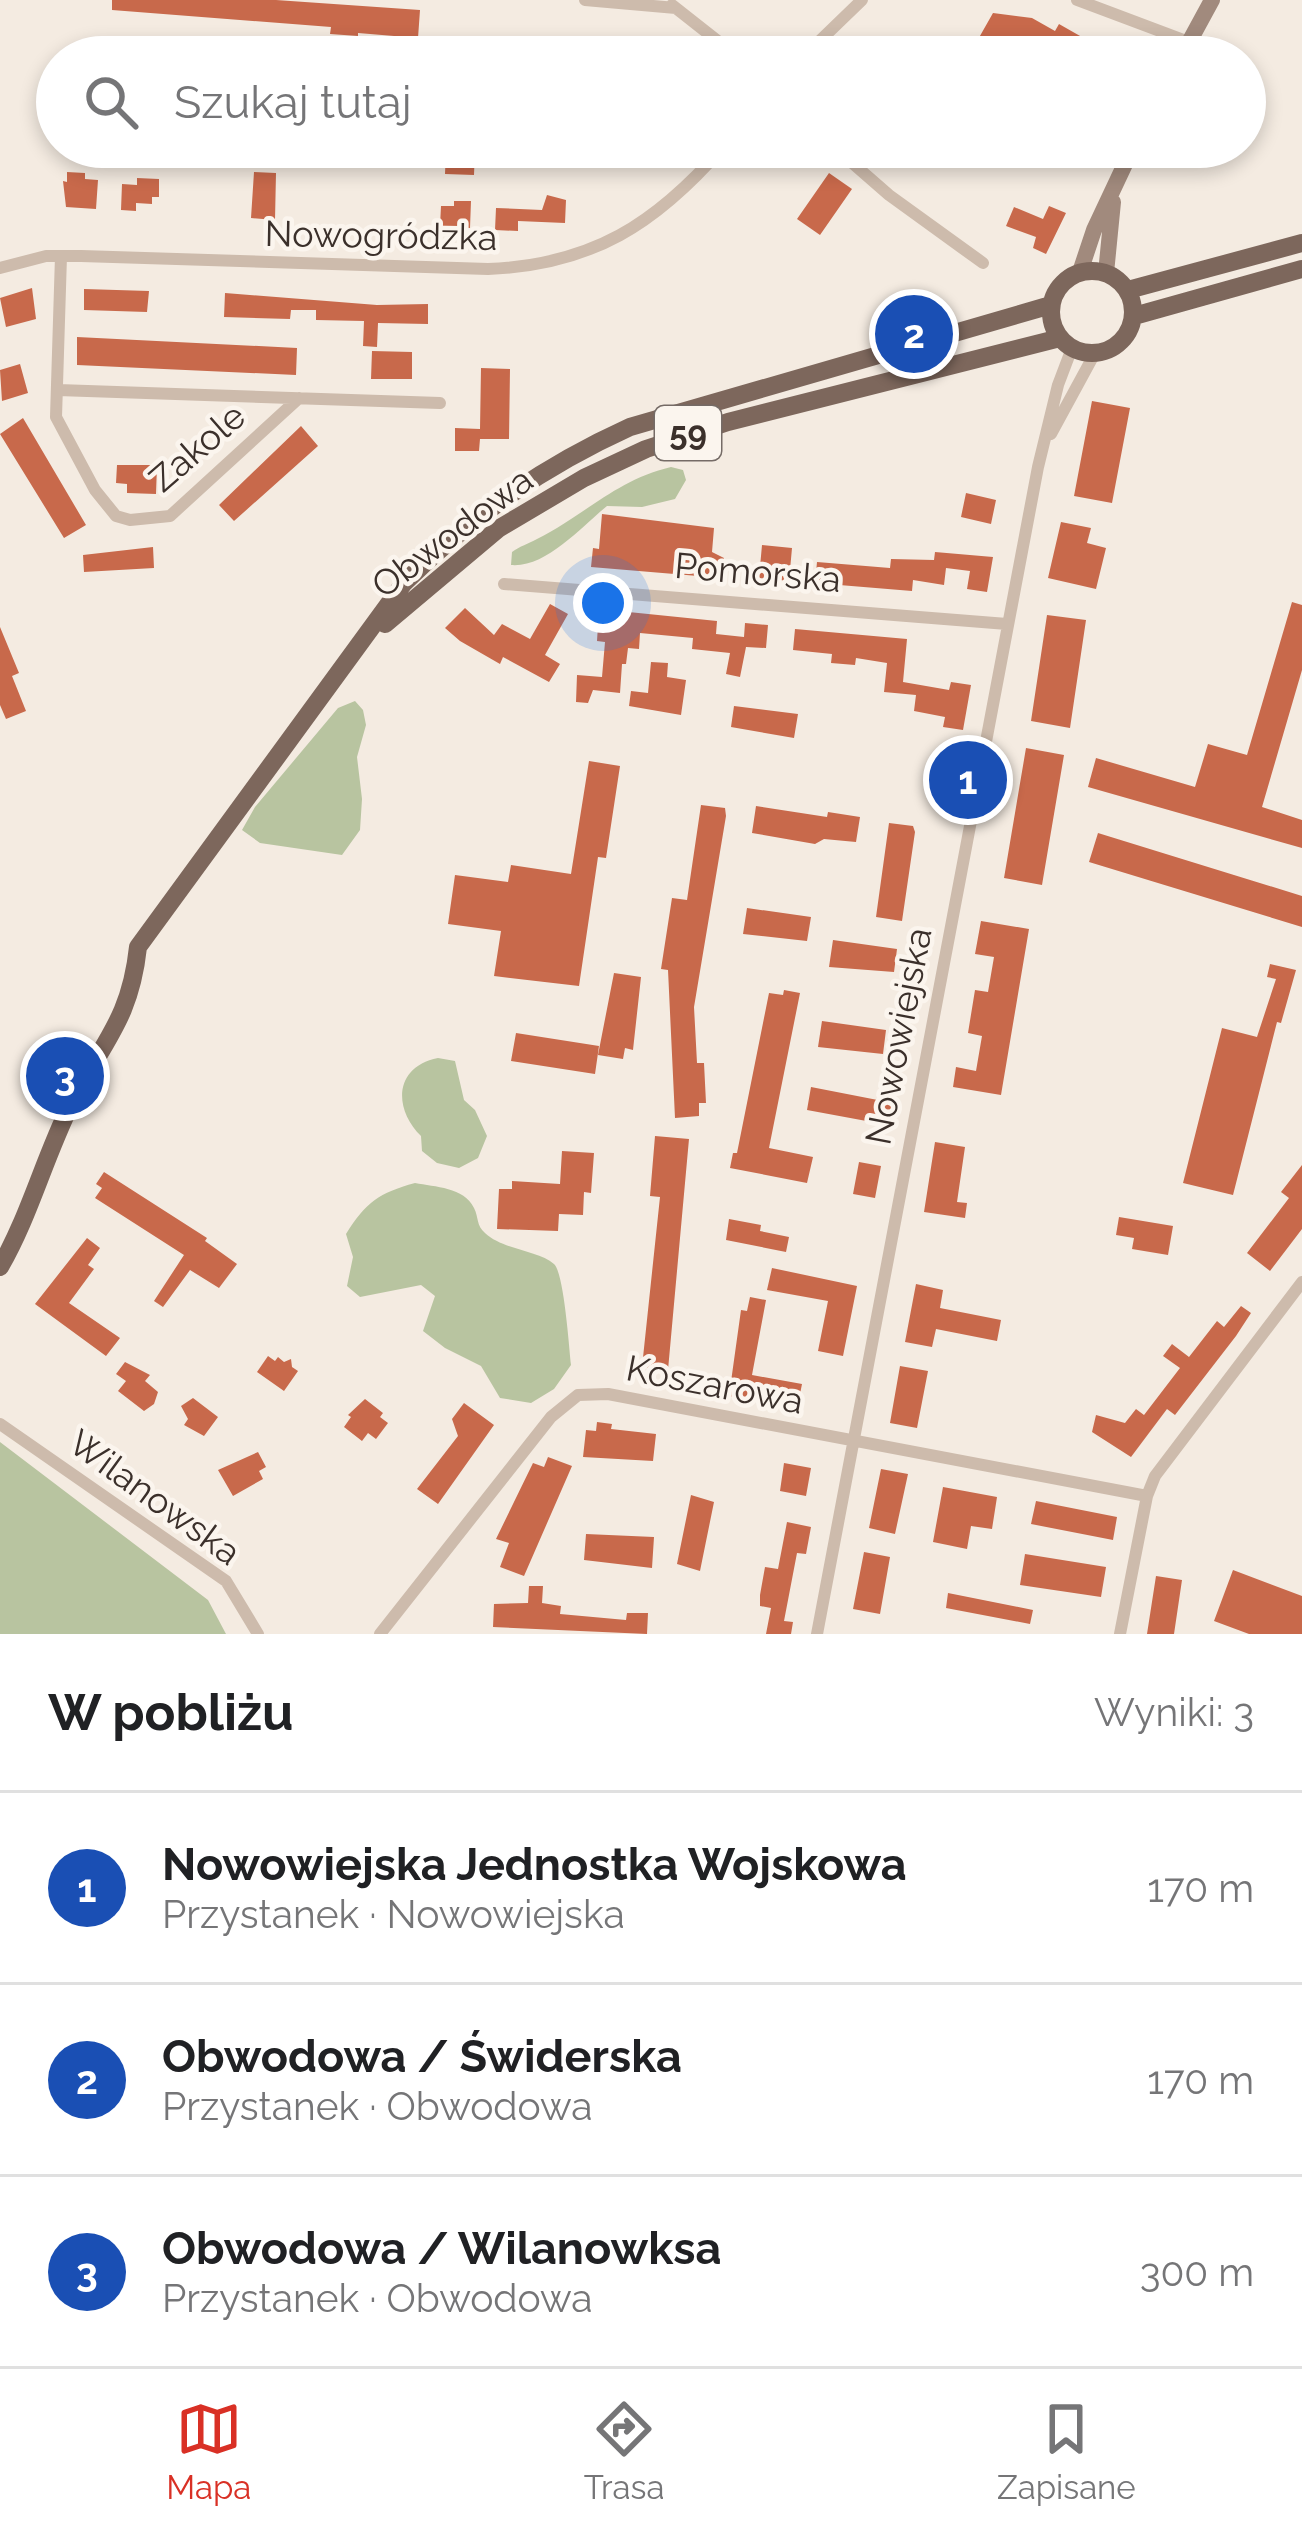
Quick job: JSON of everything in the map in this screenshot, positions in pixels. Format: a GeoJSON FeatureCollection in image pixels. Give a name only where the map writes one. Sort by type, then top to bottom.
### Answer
{"type":"FeatureCollection","features":[{"type":"Feature","properties":{"kind":"main road"},"geometry":{"type":"LineString","coordinates":[[1128,290],[1302,243]]}},
{"type":"Feature","properties":{"kind":"main road"},"geometry":{"type":"LineString","coordinates":[[1134,316],[1302,269]]}},
{"type":"Feature","properties":{"kind":"main road"},"geometry":{"type":"LineString","coordinates":[[1066,343],[1052,322],[1051,305],[1061,285],[1080,272],[1106,273],[1128,290],[1134,316],[1121,342],[1095,353]]}},
{"type":"Feature","properties":{"kind":"main road","name":"Obwodowa"},"geometry":{"type":"LineString","coordinates":[[0,1267],[71,1104],[122,1020],[134,987],[138,947],[404,583],[448,542],[502,497],[582,449],[630,427],[1051,305]]}},
{"type":"Feature","properties":{"kind":"main road","name":"Obwodowa"},"geometry":{"type":"LineString","coordinates":[[367,638],[498,529],[584,478],[646,449],[728,422],[1066,343],[1095,353]]}},
{"type":"Feature","properties":{"kind":"street"},"geometry":{"type":"LineString","coordinates":[[584,0],[672,4],[712,36]]}},
{"type":"Feature","properties":{"kind":"street"},"geometry":{"type":"LineString","coordinates":[[825,36],[862,0]]}},
{"type":"Feature","properties":{"kind":"street"},"geometry":{"type":"LineString","coordinates":[[1077,0],[1156,36]]}},
{"type":"Feature","properties":{"kind":"street"},"geometry":{"type":"LineString","coordinates":[[1192,36],[1211,0]]}},
{"type":"Feature","properties":{"kind":"street","name":"Nowogródzka"},"geometry":{"type":"LineString","coordinates":[[0,268],[61,256],[488,269],[549,264],[593,250],[646,220],[705,168]]}},
{"type":"Feature","properties":{"kind":"street"},"geometry":{"type":"LineString","coordinates":[[859,168],[983,262]]}},
{"type":"Feature","properties":{"kind":"street"},"geometry":{"type":"LineString","coordinates":[[1080,272],[1124,168]]}},
{"type":"Feature","properties":{"kind":"street"},"geometry":{"type":"LineString","coordinates":[[1106,273],[1114,190]]}},
{"type":"Feature","properties":{"kind":"street","name":"Zakole"},"geometry":{"type":"LineString","coordinates":[[61,256],[56,417],[108,509],[130,520],[170,516],[298,398]]}},
{"type":"Feature","properties":{"kind":"street","name":"Nowowiejska"},"geometry":{"type":"LineString","coordinates":[[817,1634],[1007,624],[1066,343]]}},
{"type":"Feature","properties":{"kind":"street","name":"Nowowiejska"},"geometry":{"type":"LineString","coordinates":[[1043,451],[1095,353]]}},
{"type":"Feature","properties":{"kind":"street"},"geometry":{"type":"LineString","coordinates":[[58,389],[440,403]]}},
{"type":"Feature","properties":{"kind":"street","name":"Pomorska"},"geometry":{"type":"LineString","coordinates":[[504,584],[1007,624]]}},
{"type":"Feature","properties":{"kind":"street"},"geometry":{"type":"LineString","coordinates":[[1120,1634],[1147,1496],[1170,1454],[1302,1282]]}},
{"type":"Feature","properties":{"kind":"street","name":"Koszarowa"},"geometry":{"type":"LineString","coordinates":[[380,1634],[551,1417],[578,1395],[608,1394],[689,1408],[1147,1496]]}},
{"type":"Feature","properties":{"kind":"street","name":"Wilanowska"},"geometry":{"type":"LineString","coordinates":[[0,1424],[226,1581],[258,1634]]}},
{"type":"Feature","properties":{"kind":"green space"},"geometry":{"type":"Polygon","coordinates":[[[671,467],[683,470],[686,480],[675,499],[642,507],[607,506],[550,553],[511,565],[515,550],[634,480],[671,467]]]}},
{"type":"Feature","properties":{"kind":"green space"},"geometry":{"type":"Polygon","coordinates":[[[355,701],[366,725],[357,757],[360,830],[342,855],[260,843],[242,830],[255,807],[338,708],[355,701]]]}},
{"type":"Feature","properties":{"kind":"green space"},"geometry":{"type":"Polygon","coordinates":[[[438,1058],[455,1061],[464,1100],[475,1110],[487,1136],[478,1158],[459,1168],[437,1163],[422,1151],[421,1136],[402,1101],[413,1070],[438,1058]]]}},
{"type":"Feature","properties":{"kind":"green space"},"geometry":{"type":"Polygon","coordinates":[[[415,1183],[463,1196],[485,1233],[547,1259],[558,1270],[571,1365],[554,1389],[531,1403],[500,1398],[481,1366],[423,1331],[435,1296],[421,1285],[360,1297],[347,1286],[353,1257],[346,1234],[353,1223],[374,1200],[415,1183]]]}},
{"type":"Feature","properties":{"kind":"green space"},"geometry":{"type":"Polygon","coordinates":[[[0,1442],[208,1600],[226,1634],[0,1634],[0,1442]]]}},
{"type":"Feature","properties":{"kind":"building"},"geometry":{"type":"Polygon","coordinates":[[[112,0],[276,0],[420,10],[418,36],[358,36],[330,34],[331,27],[112,10],[112,0]]]}},
{"type":"Feature","properties":{"kind":"building"},"geometry":{"type":"Polygon","coordinates":[[[993,13],[1032,18],[1055,31],[1059,24],[1080,36],[980,36],[993,13]]]}},
{"type":"Feature","properties":{"kind":"building"},"geometry":{"type":"Polygon","coordinates":[[[445,168],[474,168],[474,175],[445,174],[445,168]]]}},
{"type":"Feature","properties":{"kind":"building"},"geometry":{"type":"Polygon","coordinates":[[[67,172],[98,180],[96,209],[66,207],[63,181],[67,182],[67,172]]]}},
{"type":"Feature","properties":{"kind":"building"},"geometry":{"type":"Polygon","coordinates":[[[254,172],[276,173],[275,220],[251,218],[254,172]]]}},
{"type":"Feature","properties":{"kind":"building"},"geometry":{"type":"Polygon","coordinates":[[[829,173],[852,189],[820,235],[797,219],[829,173]]]}},
{"type":"Feature","properties":{"kind":"building"},"geometry":{"type":"Polygon","coordinates":[[[137,178],[159,179],[159,197],[152,197],[152,204],[136,203],[136,211],[121,210],[122,184],[137,185],[137,178]]]}},
{"type":"Feature","properties":{"kind":"building"},"geometry":{"type":"Polygon","coordinates":[[[547,195],[566,200],[565,223],[518,221],[518,231],[495,230],[496,208],[542,210],[547,195]]]}},
{"type":"Feature","properties":{"kind":"building"},"geometry":{"type":"Polygon","coordinates":[[[454,201],[471,201],[470,228],[440,226],[441,206],[454,206],[454,201]]]}},
{"type":"Feature","properties":{"kind":"building"},"geometry":{"type":"Polygon","coordinates":[[[1049,206],[1066,213],[1046,254],[1033,248],[1036,237],[1006,226],[1014,207],[1043,219],[1049,206]]]}},
{"type":"Feature","properties":{"kind":"building"},"geometry":{"type":"Polygon","coordinates":[[[32,288],[36,319],[6,327],[0,298],[32,288]]]}},
{"type":"Feature","properties":{"kind":"building"},"geometry":{"type":"Polygon","coordinates":[[[84,289],[149,291],[147,312],[84,310],[84,289]]]}},
{"type":"Feature","properties":{"kind":"building"},"geometry":{"type":"Polygon","coordinates":[[[225,293],[377,305],[428,304],[428,324],[378,323],[377,347],[363,346],[364,321],[316,320],[316,310],[291,310],[290,319],[224,317],[225,293]]]}},
{"type":"Feature","properties":{"kind":"building"},"geometry":{"type":"Polygon","coordinates":[[[77,337],[297,348],[296,375],[77,365],[77,337]]]}},
{"type":"Feature","properties":{"kind":"building"},"geometry":{"type":"Polygon","coordinates":[[[372,351],[412,352],[412,379],[371,379],[372,351]]]}},
{"type":"Feature","properties":{"kind":"building"},"geometry":{"type":"Polygon","coordinates":[[[20,364],[28,393],[2,401],[0,370],[20,364]]]}},
{"type":"Feature","properties":{"kind":"building"},"geometry":{"type":"Polygon","coordinates":[[[481,368],[510,369],[509,439],[480,439],[479,451],[455,451],[455,428],[480,429],[481,368]]]}},
{"type":"Feature","properties":{"kind":"building"},"geometry":{"type":"Polygon","coordinates":[[[1092,401],[1130,408],[1112,503],[1074,496],[1092,401]]]}},
{"type":"Feature","properties":{"kind":"building"},"geometry":{"type":"Polygon","coordinates":[[[23,418],[86,525],[64,538],[0,434],[23,418]]]}},
{"type":"Feature","properties":{"kind":"building"},"geometry":{"type":"Polygon","coordinates":[[[301,426],[318,446],[234,521],[219,505],[301,426]]]}},
{"type":"Feature","properties":{"kind":"building"},"geometry":{"type":"Polygon","coordinates":[[[117,465],[157,465],[156,494],[127,493],[127,484],[116,483],[117,465]]]}},
{"type":"Feature","properties":{"kind":"building"},"geometry":{"type":"Polygon","coordinates":[[[966,493],[996,500],[991,524],[961,517],[966,493]]]}},
{"type":"Feature","properties":{"kind":"building"},"geometry":{"type":"Polygon","coordinates":[[[602,514],[714,528],[712,552],[724,558],[722,578],[591,567],[593,548],[599,549],[602,514]]]}},
{"type":"Feature","properties":{"kind":"building"},"geometry":{"type":"Polygon","coordinates":[[[1061,522],[1091,528],[1087,543],[1106,548],[1096,589],[1048,578],[1061,522]]]}},
{"type":"Feature","properties":{"kind":"building"},"geometry":{"type":"Polygon","coordinates":[[[762,545],[792,548],[789,581],[759,578],[762,545]]]}},
{"type":"Feature","properties":{"kind":"building"},"geometry":{"type":"Polygon","coordinates":[[[153,547],[154,568],[84,572],[83,555],[153,547]]]}},
{"type":"Feature","properties":{"kind":"building"},"geometry":{"type":"Polygon","coordinates":[[[935,552],[993,557],[987,592],[967,589],[970,571],[946,568],[944,585],[913,580],[912,591],[815,583],[817,562],[890,568],[891,559],[934,560],[935,552]]]}},
{"type":"Feature","properties":{"kind":"building"},"geometry":{"type":"Polygon","coordinates":[[[1292,602],[1302,605],[1302,670],[1262,807],[1302,820],[1302,848],[1088,787],[1096,758],[1195,787],[1208,744],[1247,755],[1292,602]]]}},
{"type":"Feature","properties":{"kind":"building"},"geometry":{"type":"Polygon","coordinates":[[[550,604],[568,614],[545,655],[560,664],[549,682],[503,657],[500,664],[445,628],[465,608],[494,635],[502,624],[530,639],[550,604]]]}},
{"type":"Feature","properties":{"kind":"building"},"geometry":{"type":"Polygon","coordinates":[[[599,609],[717,621],[716,634],[744,637],[745,623],[768,625],[766,648],[746,647],[740,677],[726,674],[730,653],[692,649],[693,638],[640,633],[639,649],[628,648],[626,664],[622,664],[620,693],[593,690],[588,703],[576,702],[577,675],[602,677],[605,642],[597,641],[599,609]]]}},
{"type":"Feature","properties":{"kind":"building"},"geometry":{"type":"Polygon","coordinates":[[[1047,615],[1086,620],[1070,728],[1031,721],[1047,615]]]}},
{"type":"Feature","properties":{"kind":"building"},"geometry":{"type":"Polygon","coordinates":[[[0,627],[19,673],[12,676],[26,711],[6,719],[0,705],[0,627]]]}},
{"type":"Feature","properties":{"kind":"building"},"geometry":{"type":"Polygon","coordinates":[[[795,629],[907,639],[903,682],[949,690],[951,682],[971,685],[963,730],[943,727],[945,717],[914,711],[916,695],[884,692],[887,663],[856,658],[855,665],[831,663],[832,654],[793,650],[795,629]]]}},
{"type":"Feature","properties":{"kind":"building"},"geometry":{"type":"Polygon","coordinates":[[[651,662],[668,663],[667,677],[686,680],[681,715],[629,706],[631,691],[648,693],[651,662]]]}},
{"type":"Feature","properties":{"kind":"building"},"geometry":{"type":"Polygon","coordinates":[[[734,706],[798,714],[794,738],[731,727],[734,706]]]}},
{"type":"Feature","properties":{"kind":"building"},"geometry":{"type":"Polygon","coordinates":[[[1026,748],[1064,755],[1042,885],[1004,878],[1026,748]]]}},
{"type":"Feature","properties":{"kind":"building"},"geometry":{"type":"Polygon","coordinates":[[[589,761],[620,766],[606,858],[598,857],[579,986],[494,976],[501,931],[448,924],[455,875],[508,882],[511,865],[571,874],[589,761]]]}},
{"type":"Feature","properties":{"kind":"building"},"geometry":{"type":"Polygon","coordinates":[[[701,805],[725,808],[726,816],[694,1007],[697,1063],[704,1063],[706,1103],[699,1103],[699,1116],[675,1118],[668,970],[661,969],[672,898],[687,900],[701,805]]]}},
{"type":"Feature","properties":{"kind":"building"},"geometry":{"type":"Polygon","coordinates":[[[756,806],[860,817],[856,842],[824,839],[815,844],[752,833],[756,806]]]}},
{"type":"Feature","properties":{"kind":"building"},"geometry":{"type":"Polygon","coordinates":[[[889,823],[913,826],[915,832],[902,921],[876,917],[889,823]]]}},
{"type":"Feature","properties":{"kind":"building"},"geometry":{"type":"Polygon","coordinates":[[[1098,833],[1302,896],[1302,927],[1089,862],[1098,833]]]}},
{"type":"Feature","properties":{"kind":"building"},"geometry":{"type":"Polygon","coordinates":[[[747,908],[811,917],[807,941],[743,934],[747,908]]]}},
{"type":"Feature","properties":{"kind":"building"},"geometry":{"type":"Polygon","coordinates":[[[981,921],[1029,929],[1001,1095],[953,1087],[956,1067],[976,1071],[982,1036],[968,1033],[975,990],[988,992],[994,957],[975,954],[981,921]]]}},
{"type":"Feature","properties":{"kind":"building"},"geometry":{"type":"Polygon","coordinates":[[[833,940],[897,949],[894,972],[829,967],[833,940]]]}},
{"type":"Feature","properties":{"kind":"building"},"geometry":{"type":"Polygon","coordinates":[[[1270,964],[1296,970],[1281,1023],[1277,1022],[1233,1195],[1183,1183],[1222,1028],[1257,1037],[1276,979],[1267,977],[1270,964]]]}},
{"type":"Feature","properties":{"kind":"building"},"geometry":{"type":"Polygon","coordinates":[[[614,973],[641,977],[633,1050],[625,1048],[623,1059],[598,1055],[614,973]]]}},
{"type":"Feature","properties":{"kind":"building"},"geometry":{"type":"Polygon","coordinates":[[[784,990],[800,993],[769,1148],[813,1157],[807,1183],[730,1168],[769,993],[783,995],[784,990]]]}},
{"type":"Feature","properties":{"kind":"building"},"geometry":{"type":"Polygon","coordinates":[[[822,1021],[886,1030],[883,1054],[818,1047],[822,1021]]]}},
{"type":"Feature","properties":{"kind":"building"},"geometry":{"type":"Polygon","coordinates":[[[516,1033],[599,1046],[595,1074],[511,1061],[516,1033]]]}},
{"type":"Feature","properties":{"kind":"building"},"geometry":{"type":"Polygon","coordinates":[[[811,1087],[893,1103],[888,1125],[807,1110],[811,1087]]]}},
{"type":"Feature","properties":{"kind":"building"},"geometry":{"type":"Polygon","coordinates":[[[655,1136],[689,1139],[668,1370],[642,1367],[660,1197],[650,1196],[655,1136]]]}},
{"type":"Feature","properties":{"kind":"building"},"geometry":{"type":"Polygon","coordinates":[[[935,1142],[965,1147],[957,1202],[967,1203],[965,1218],[924,1212],[935,1142]]]}},
{"type":"Feature","properties":{"kind":"building"},"geometry":{"type":"Polygon","coordinates":[[[562,1151],[594,1153],[591,1193],[584,1192],[583,1215],[559,1214],[558,1231],[497,1229],[499,1189],[512,1189],[512,1181],[560,1184],[562,1151]]]}},
{"type":"Feature","properties":{"kind":"building"},"geometry":{"type":"Polygon","coordinates":[[[859,1162],[881,1166],[875,1198],[853,1194],[859,1162]]]}},
{"type":"Feature","properties":{"kind":"building"},"geometry":{"type":"Polygon","coordinates":[[[1302,1165],[1302,1229],[1270,1271],[1247,1253],[1289,1198],[1281,1192],[1302,1165]]]}},
{"type":"Feature","properties":{"kind":"building"},"geometry":{"type":"Polygon","coordinates":[[[104,1172],[207,1238],[237,1264],[219,1288],[190,1270],[163,1307],[154,1301],[184,1255],[95,1198],[102,1188],[96,1184],[104,1172]]]}},
{"type":"Feature","properties":{"kind":"building"},"geometry":{"type":"Polygon","coordinates":[[[1119,1217],[1173,1226],[1168,1255],[1132,1249],[1134,1238],[1116,1235],[1119,1217]]]}},
{"type":"Feature","properties":{"kind":"building"},"geometry":{"type":"Polygon","coordinates":[[[729,1219],[789,1237],[786,1252],[726,1240],[729,1219]]]}},
{"type":"Feature","properties":{"kind":"building"},"geometry":{"type":"Polygon","coordinates":[[[87,1238],[100,1248],[88,1265],[94,1269],[69,1303],[120,1338],[106,1356],[35,1304],[87,1238]]]}},
{"type":"Feature","properties":{"kind":"building"},"geometry":{"type":"Polygon","coordinates":[[[772,1268],[857,1286],[843,1356],[818,1351],[828,1301],[767,1290],[772,1268]]]}},
{"type":"Feature","properties":{"kind":"building"},"geometry":{"type":"Polygon","coordinates":[[[916,1284],[943,1290],[940,1308],[1001,1320],[997,1341],[936,1329],[932,1347],[905,1342],[916,1284]]]}},
{"type":"Feature","properties":{"kind":"building"},"geometry":{"type":"Polygon","coordinates":[[[750,1297],[766,1300],[752,1375],[802,1384],[797,1409],[729,1396],[741,1310],[747,1311],[750,1297]]]}},
{"type":"Feature","properties":{"kind":"building"},"geometry":{"type":"Polygon","coordinates":[[[1241,1306],[1251,1313],[1236,1336],[1175,1415],[1167,1409],[1131,1457],[1092,1432],[1096,1415],[1125,1423],[1136,1409],[1144,1415],[1180,1368],[1163,1356],[1172,1344],[1189,1357],[1217,1321],[1224,1327],[1241,1306]]]}},
{"type":"Feature","properties":{"kind":"building"},"geometry":{"type":"Polygon","coordinates":[[[268,1356],[275,1361],[291,1359],[298,1371],[284,1391],[257,1372],[268,1356]]]}},
{"type":"Feature","properties":{"kind":"building"},"geometry":{"type":"Polygon","coordinates":[[[125,1362],[150,1375],[145,1381],[158,1392],[154,1404],[144,1411],[118,1391],[126,1381],[116,1374],[125,1362]]]}},
{"type":"Feature","properties":{"kind":"building"},"geometry":{"type":"Polygon","coordinates":[[[900,1366],[928,1371],[917,1428],[890,1423],[900,1366]]]}},
{"type":"Feature","properties":{"kind":"building"},"geometry":{"type":"Polygon","coordinates":[[[193,1398],[218,1417],[204,1436],[184,1425],[188,1419],[181,1406],[193,1398]]]}},
{"type":"Feature","properties":{"kind":"building"},"geometry":{"type":"Polygon","coordinates":[[[365,1399],[388,1423],[376,1439],[368,1433],[362,1441],[344,1427],[348,1415],[365,1399]]]}},
{"type":"Feature","properties":{"kind":"building"},"geometry":{"type":"Polygon","coordinates":[[[464,1403],[494,1425],[438,1504],[417,1489],[458,1436],[452,1419],[464,1403]]]}},
{"type":"Feature","properties":{"kind":"building"},"geometry":{"type":"Polygon","coordinates":[[[597,1422],[612,1424],[611,1429],[656,1434],[653,1461],[583,1457],[586,1430],[596,1431],[597,1422]]]}},
{"type":"Feature","properties":{"kind":"building"},"geometry":{"type":"Polygon","coordinates":[[[258,1452],[266,1467],[259,1471],[263,1479],[233,1496],[218,1470],[258,1452]]]}},
{"type":"Feature","properties":{"kind":"building"},"geometry":{"type":"Polygon","coordinates":[[[548,1457],[572,1466],[524,1576],[500,1567],[509,1543],[496,1539],[533,1463],[544,1467],[548,1457]]]}},
{"type":"Feature","properties":{"kind":"building"},"geometry":{"type":"Polygon","coordinates":[[[784,1463],[811,1468],[806,1496],[780,1491],[784,1463]]]}},
{"type":"Feature","properties":{"kind":"building"},"geometry":{"type":"Polygon","coordinates":[[[881,1469],[908,1474],[895,1534],[869,1528],[881,1469]]]}},
{"type":"Feature","properties":{"kind":"building"},"geometry":{"type":"Polygon","coordinates":[[[943,1487],[997,1497],[992,1529],[971,1526],[967,1549],[933,1542],[943,1487]]]}},
{"type":"Feature","properties":{"kind":"building"},"geometry":{"type":"Polygon","coordinates":[[[691,1495],[714,1502],[700,1571],[677,1564],[691,1495]]]}},
{"type":"Feature","properties":{"kind":"building"},"geometry":{"type":"Polygon","coordinates":[[[1036,1501],[1117,1517],[1113,1540],[1031,1524],[1036,1501]]]}},
{"type":"Feature","properties":{"kind":"building"},"geometry":{"type":"Polygon","coordinates":[[[787,1522],[811,1527],[806,1554],[797,1553],[784,1621],[793,1622],[791,1634],[766,1634],[771,1608],[760,1606],[765,1567],[778,1569],[787,1522]]]}},
{"type":"Feature","properties":{"kind":"building"},"geometry":{"type":"Polygon","coordinates":[[[586,1534],[654,1537],[652,1568],[584,1560],[586,1534]]]}},
{"type":"Feature","properties":{"kind":"building"},"geometry":{"type":"Polygon","coordinates":[[[864,1552],[890,1557],[880,1614],[853,1609],[864,1552]]]}},
{"type":"Feature","properties":{"kind":"building"},"geometry":{"type":"Polygon","coordinates":[[[1025,1554],[1106,1567],[1101,1597],[1020,1585],[1025,1554]]]}},
{"type":"Feature","properties":{"kind":"building"},"geometry":{"type":"Polygon","coordinates":[[[1233,1570],[1302,1596],[1302,1634],[1249,1634],[1214,1621],[1233,1570]]]}},
{"type":"Feature","properties":{"kind":"building"},"geometry":{"type":"Polygon","coordinates":[[[1156,1576],[1182,1580],[1174,1634],[1147,1634],[1156,1576]]]}},
{"type":"Feature","properties":{"kind":"building"},"geometry":{"type":"Polygon","coordinates":[[[529,1586],[543,1586],[542,1603],[561,1606],[560,1614],[626,1620],[627,1613],[648,1613],[647,1634],[493,1627],[494,1604],[528,1603],[529,1586]]]}},
{"type":"Feature","properties":{"kind":"building"},"geometry":{"type":"Polygon","coordinates":[[[948,1593],[1033,1610],[1030,1624],[946,1608],[948,1593]]]}},
{"type":"Feature","properties":{"kind":"place","name":"Obwodowa / Świderska"},"geometry":{"type":"Point","coordinates":[914,334]}},
{"type":"Feature","properties":{"kind":"place","name":"Nowowiejska Jednostka Wojskowa"},"geometry":{"type":"Point","coordinates":[968,780]}},
{"type":"Feature","properties":{"kind":"place","name":"Obwodowa / Wilanowksa"},"geometry":{"type":"Point","coordinates":[65,1076]}}]}
